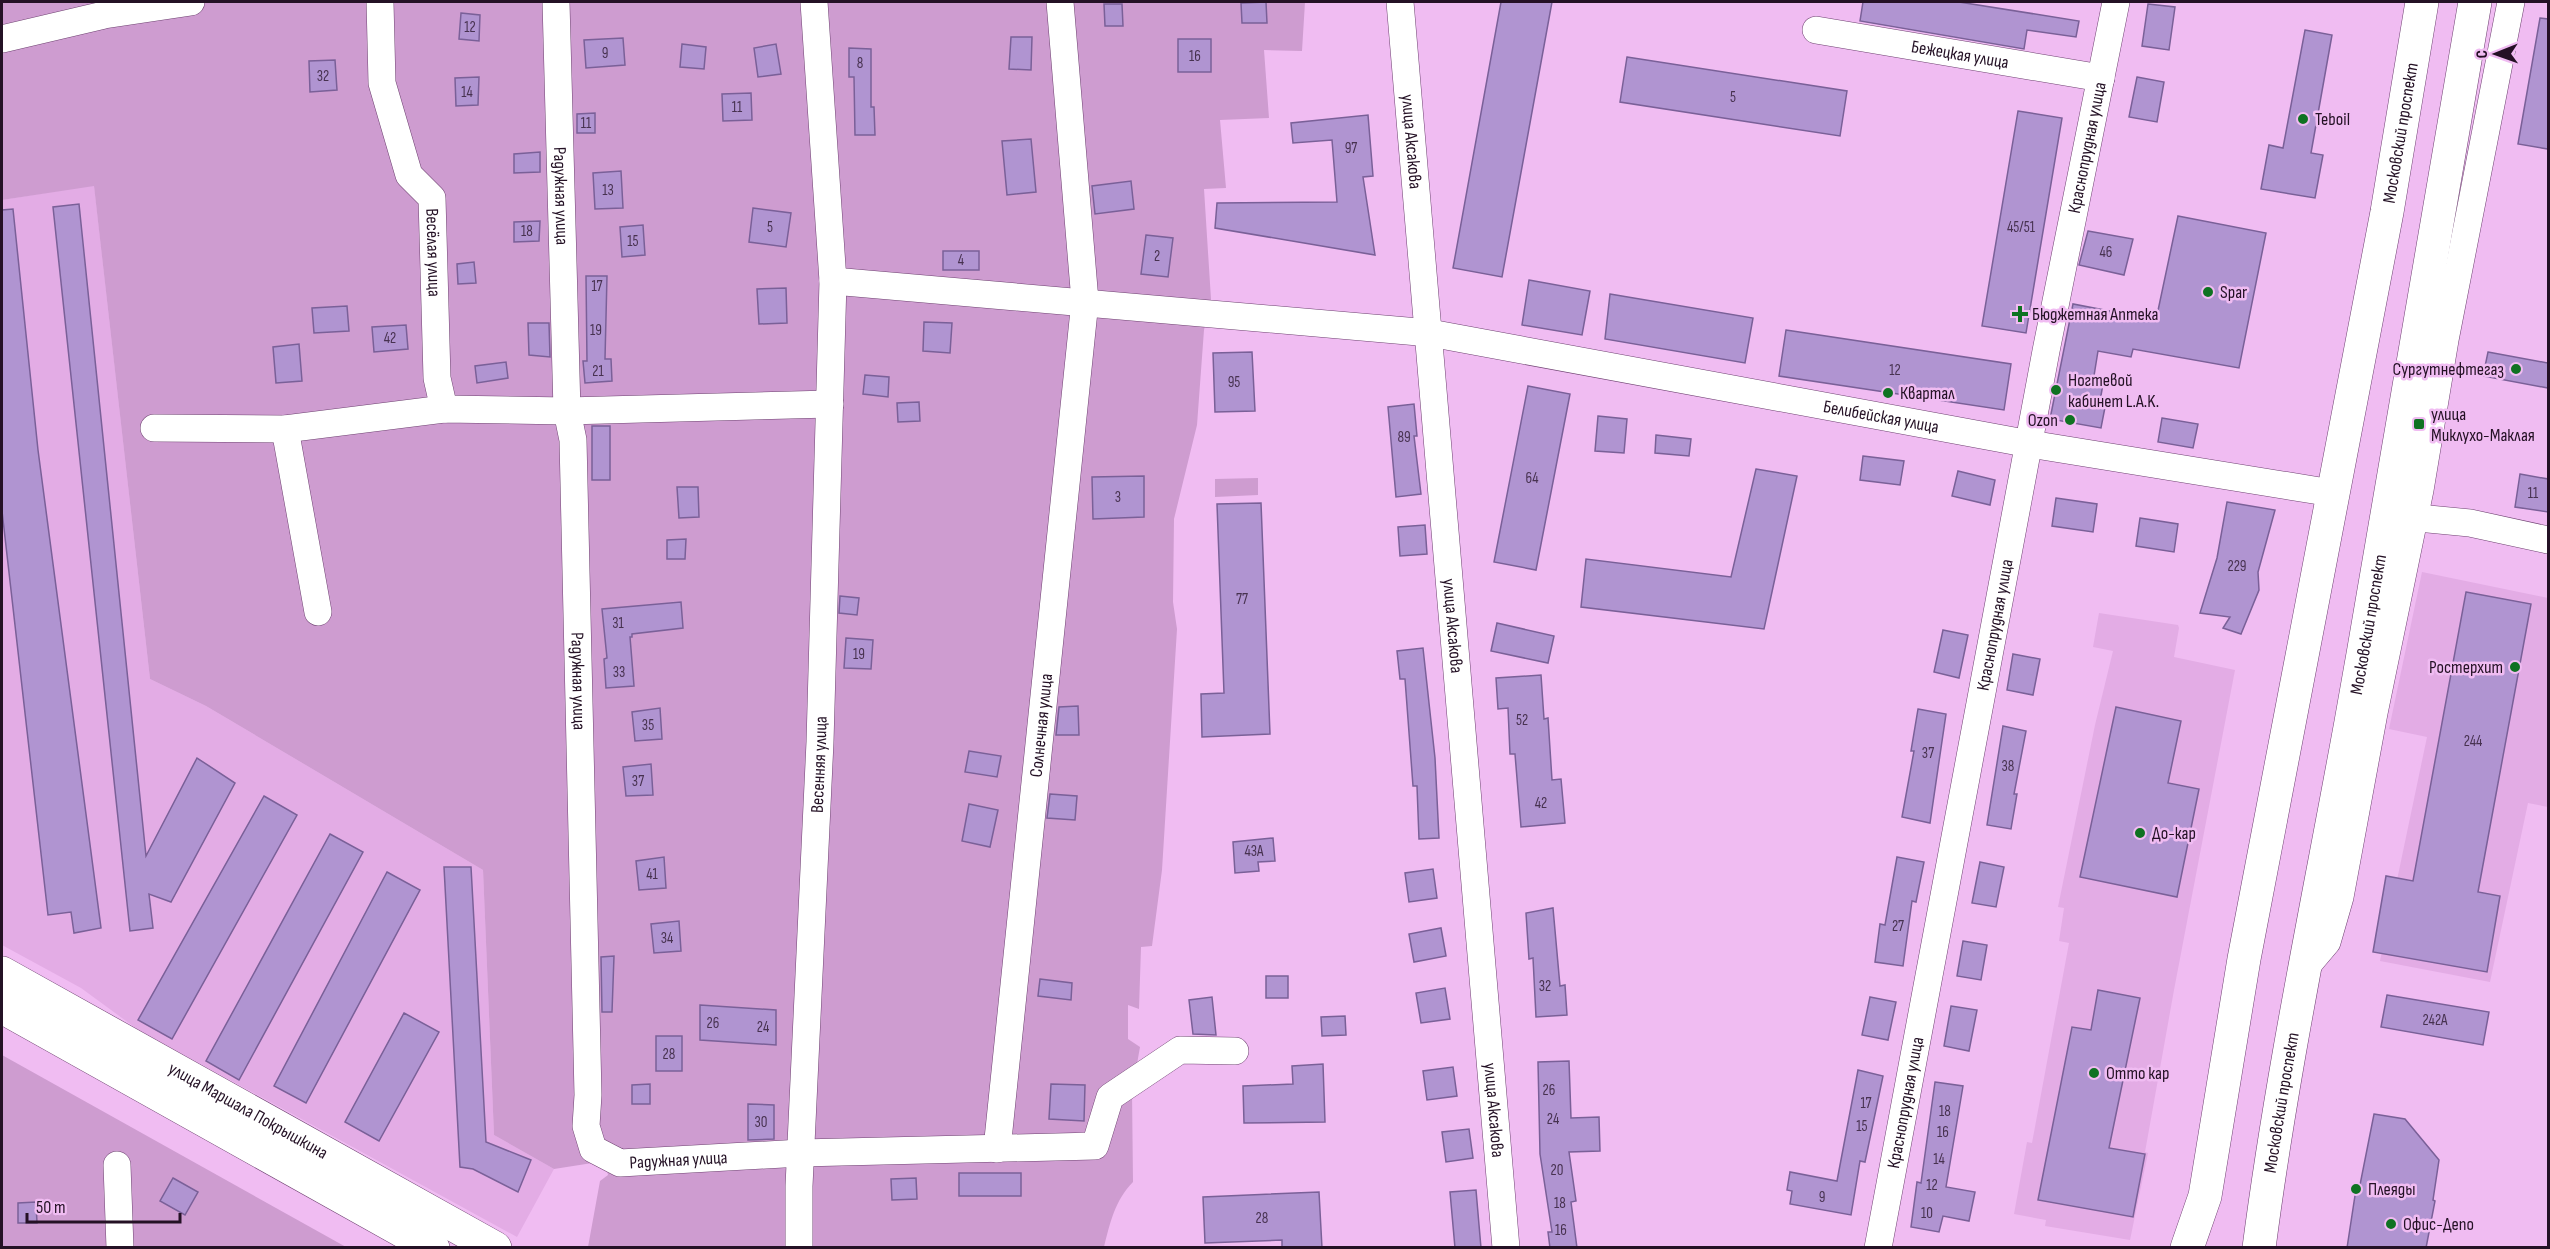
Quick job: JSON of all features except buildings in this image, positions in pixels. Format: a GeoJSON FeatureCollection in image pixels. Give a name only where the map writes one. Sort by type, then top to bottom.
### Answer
{"type":"FeatureCollection","features":[{"type":"Feature","properties":{"kind":"main road","name":"Московский проспект"},"geometry":{"type":"LineString","coordinates":[[2205,1197],[2244,959],[2387,212],[2422,2]]}},
{"type":"Feature","properties":{"kind":"main road","name":"Московский проспект"},"geometry":{"type":"LineString","coordinates":[[2259,1248],[2273,1141],[2305,968],[2400,516],[2444,261],[2475,2]]}},
{"type":"Feature","properties":{"kind":"main road","name":"улица Маршала Покрышкина"},"geometry":{"type":"LineString","coordinates":[[2,973],[495,1248]]}},
{"type":"Feature","properties":{"kind":"main road","name":"улица Маршала Покрышкина"},"geometry":{"type":"LineString","coordinates":[[2,1007],[433,1248]]}},
{"type":"Feature","properties":{"kind":"main road"},"geometry":{"type":"LineString","coordinates":[[2187,1248],[2205,1197]]}},
{"type":"Feature","properties":{"kind":"main road"},"geometry":{"type":"LineString","coordinates":[[2205,1197],[2206,1248]]}},
{"type":"Feature","properties":{"kind":"street"},"geometry":{"type":"LineString","coordinates":[[2,39],[104,8],[191,2]]}},
{"type":"Feature","properties":{"kind":"street","name":"Весёлая улица"},"geometry":{"type":"LineString","coordinates":[[380,2],[382,83],[410,175],[432,198],[437,378],[444,409]]}},
{"type":"Feature","properties":{"kind":"street","name":"Радужная улица"},"geometry":{"type":"LineString","coordinates":[[556,2],[567,411],[573,440],[588,1095],[586,1126],[593,1149],[620,1163],[801,1153],[1095,1146],[1110,1097],[1180,1050],[1235,1051]]}},
{"type":"Feature","properties":{"kind":"street","name":"Весенняя улица"},"geometry":{"type":"LineString","coordinates":[[799,1248],[801,1153],[820,741],[833,281],[814,2]]}},
{"type":"Feature","properties":{"kind":"street","name":"Солнечная улица"},"geometry":{"type":"LineString","coordinates":[[997,1149],[1085,301],[1060,2]]}},
{"type":"Feature","properties":{"kind":"street","name":"улица Аксакова"},"geometry":{"type":"LineString","coordinates":[[1400,2],[1430,333],[1506,1248]]}},
{"type":"Feature","properties":{"kind":"street","name":"Краснопрудная улица"},"geometry":{"type":"LineString","coordinates":[[1878,1248],[2046,351],[2116,2]]}},
{"type":"Feature","properties":{"kind":"street"},"geometry":{"type":"LineString","coordinates":[[2511,2],[2444,261],[2424,469],[2400,516],[2470,523],[2548,540]]}},
{"type":"Feature","properties":{"kind":"street","name":"Бежецкая улица"},"geometry":{"type":"LineString","coordinates":[[1816,30],[2101,78]]}},
{"type":"Feature","properties":{"kind":"street","name":"Белибейская улица"},"geometry":{"type":"LineString","coordinates":[[833,281],[1085,301],[1430,333],[2030,444],[2332,493]]}},
{"type":"Feature","properties":{"kind":"street"},"geometry":{"type":"LineString","coordinates":[[154,428],[285,429],[444,409],[567,411],[830,404]]}},
{"type":"Feature","properties":{"kind":"street"},"geometry":{"type":"LineString","coordinates":[[285,429],[318,612]]}},
{"type":"Feature","properties":{"kind":"street"},"geometry":{"type":"LineString","coordinates":[[2424,469],[2431,492],[2449,512],[2470,523]]}},
{"type":"Feature","properties":{"kind":"street"},"geometry":{"type":"LineString","coordinates":[[117,1165],[120,1248]]}},
{"type":"Feature","properties":{"kind":"shaded area"},"geometry":{"type":"Polygon","coordinates":[[[2,2],[1305,2],[1302,51],[1264,50],[1269,118],[1220,120],[1226,188],[1204,189],[1211,299],[1204,330],[1197,425],[1174,519],[1173,602],[1177,629],[1162,870],[1152,946],[1141,947],[1139,1009],[1128,1005],[1128,1039],[1140,1047],[1132,1092],[1133,1182],[1117,1204],[1104,1247],[588,1247],[600,1181],[608,1175],[605,1161],[554,1169],[494,1135],[483,870],[206,706],[150,679],[94,186],[2,200],[2,2]]]}},
{"type":"Feature","properties":{"kind":"shaded area"},"geometry":{"type":"Polygon","coordinates":[[[94,185],[150,679],[206,706],[483,870],[494,1135],[554,1169],[517,1237],[137,1029],[81,988],[2,945],[2,200],[94,185]]]}},
{"type":"Feature","properties":{"kind":"shaded area"},"geometry":{"type":"Polygon","coordinates":[[[1258,478],[1258,495],[1215,497],[1215,479],[1258,478]]]}},
{"type":"Feature","properties":{"kind":"shaded area"},"geometry":{"type":"Polygon","coordinates":[[[2422,572],[2548,598],[2548,807],[2528,803],[2490,982],[2380,961],[2427,737],[2389,729],[2422,572]]]}},
{"type":"Feature","properties":{"kind":"shaded area"},"geometry":{"type":"Polygon","coordinates":[[[2099,613],[2178,625],[2174,657],[2235,670],[2174,990],[2145,1152],[2148,1153],[2130,1240],[2045,1226],[2046,1220],[2014,1214],[2027,1142],[2032,1143],[2069,943],[2059,941],[2064,908],[2058,907],[2095,725],[2113,651],[2093,647],[2099,613]]]}},
{"type":"Feature","properties":{"kind":"shaded area"},"geometry":{"type":"Polygon","coordinates":[[[2,1055],[346,1247],[2,1248],[2,1055]]]}},
{"type":"Feature","properties":{"kind":"place","name":"Teboil"},"geometry":{"type":"Point","coordinates":[2303,119]}},
{"type":"Feature","properties":{"kind":"place","name":"Spar"},"geometry":{"type":"Point","coordinates":[2208,292]}},
{"type":"Feature","properties":{"kind":"place","name":"Бюджетная Аптека"},"geometry":{"type":"Point","coordinates":[2020,314]}},
{"type":"Feature","properties":{"kind":"place","name":"Сургутнефтегаз"},"geometry":{"type":"Point","coordinates":[2516,369]}},
{"type":"Feature","properties":{"kind":"place","name":"Ногтевой кабинет L.A.K."},"geometry":{"type":"Point","coordinates":[2056,390]}},
{"type":"Feature","properties":{"kind":"place","name":"Квартал"},"geometry":{"type":"Point","coordinates":[1888,393]}},
{"type":"Feature","properties":{"kind":"place","name":"Ozon"},"geometry":{"type":"Point","coordinates":[2070,420]}},
{"type":"Feature","properties":{"kind":"place","name":"улица Миклухо-Маклая"},"geometry":{"type":"Point","coordinates":[2419,424]}},
{"type":"Feature","properties":{"kind":"place","name":"Ростерхит"},"geometry":{"type":"Point","coordinates":[2515,667]}},
{"type":"Feature","properties":{"kind":"place","name":"До-кар"},"geometry":{"type":"Point","coordinates":[2140,833]}},
{"type":"Feature","properties":{"kind":"place","name":"Отто кар"},"geometry":{"type":"Point","coordinates":[2094,1073]}},
{"type":"Feature","properties":{"kind":"place","name":"Плеяды"},"geometry":{"type":"Point","coordinates":[2356,1189]}},
{"type":"Feature","properties":{"kind":"place","name":"Офис-Депо"},"geometry":{"type":"Point","coordinates":[2391,1224]}}]}
